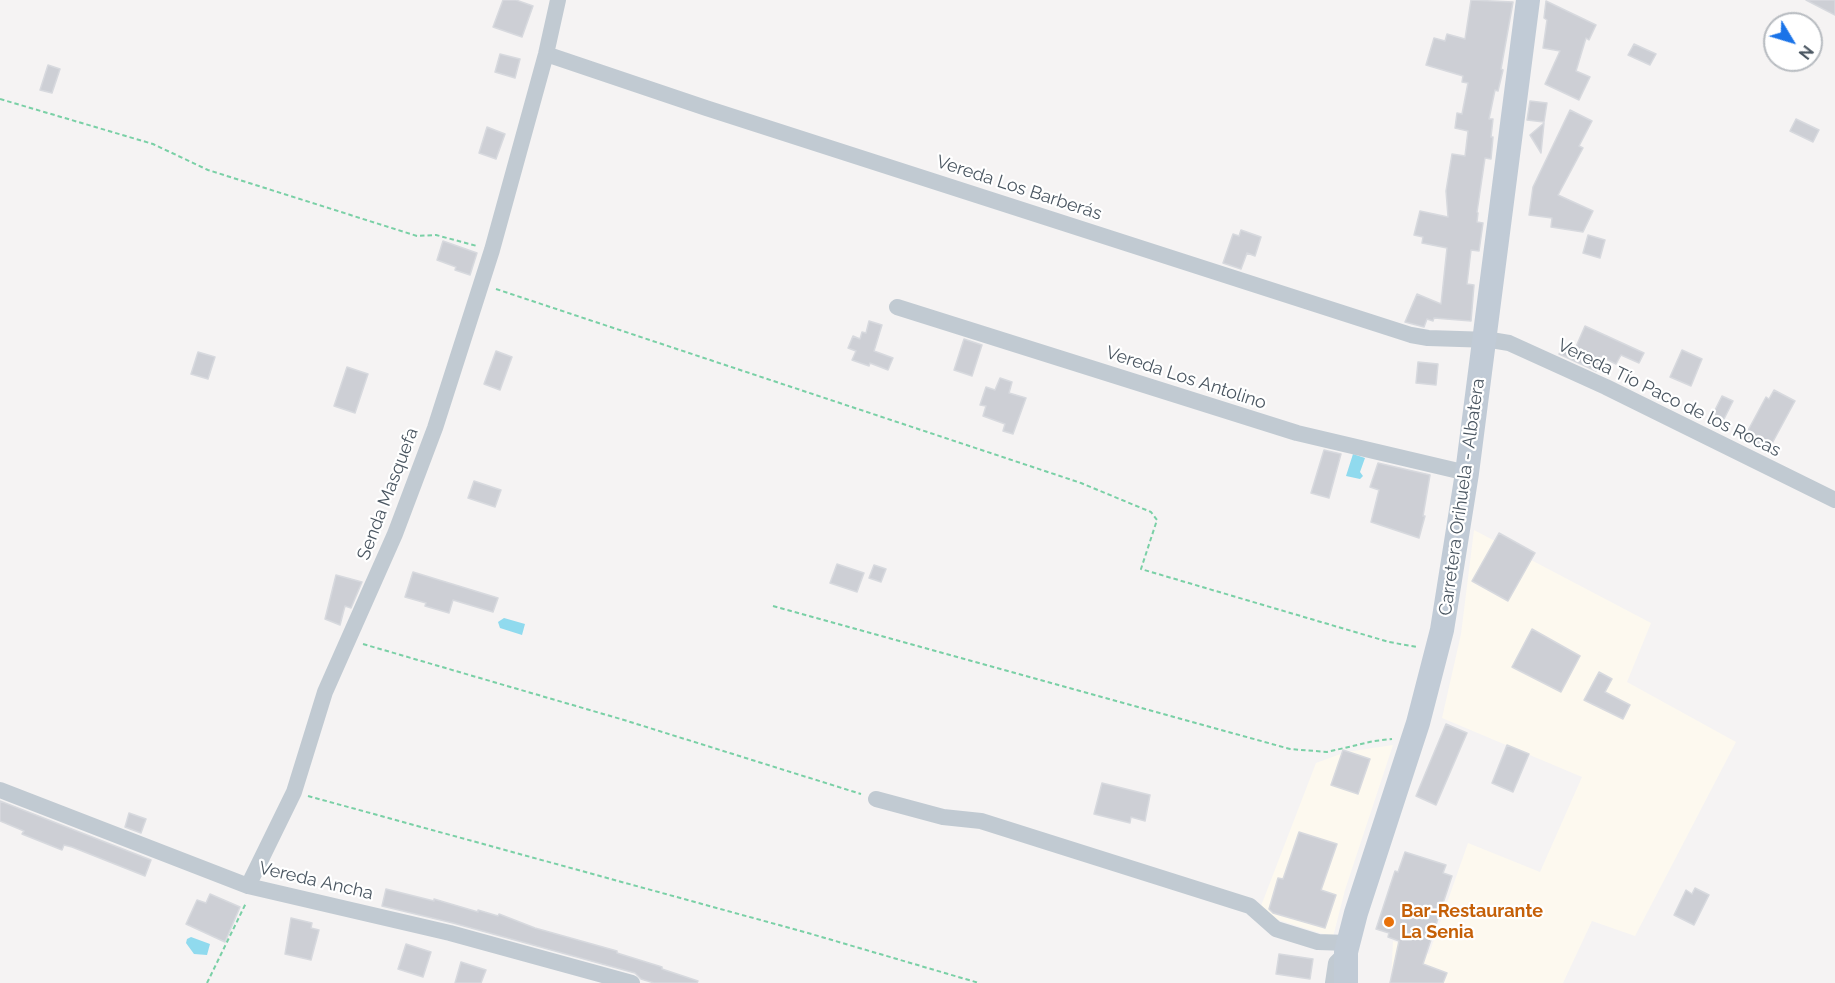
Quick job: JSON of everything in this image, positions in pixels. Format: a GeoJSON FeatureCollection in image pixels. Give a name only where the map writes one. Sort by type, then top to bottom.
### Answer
{"type":"FeatureCollection","features":[{"type":"Feature","properties":{"kind":"main road","name":"Carretera Orihuela - Albatera"},"geometry":{"type":"LineString","coordinates":[[1346,983],[1347,947],[1438,650],[1467,473],[1528,0]]}},
{"type":"Feature","properties":{"kind":"street","name":"Senda Masquefa"},"geometry":{"type":"LineString","coordinates":[[248,886],[294,792],[325,692],[395,534],[435,428],[482,285],[546,54],[558,0]]}},
{"type":"Feature","properties":{"kind":"street","name":"Vereda Los Barberás"},"geometry":{"type":"LineString","coordinates":[[546,54],[706,108],[1411,335],[1428,338],[1484,340]]}},
{"type":"Feature","properties":{"kind":"street","name":"Vereda Los Antolino"},"geometry":{"type":"LineString","coordinates":[[897,307],[1297,433],[1467,473]]}},
{"type":"Feature","properties":{"kind":"street","name":"Vereda Tío Paco de los Rocas"},"geometry":{"type":"LineString","coordinates":[[1484,340],[1509,343],[1606,387],[1835,500]]}},
{"type":"Feature","properties":{"kind":"street","name":"Vereda Ancha"},"geometry":{"type":"LineString","coordinates":[[0,790],[248,886],[450,933],[632,983]]}},
{"type":"Feature","properties":{"kind":"street"},"geometry":{"type":"LineString","coordinates":[[876,799],[943,817],[981,821],[1250,906],[1276,929],[1317,942],[1347,947],[1336,963],[1333,983]]}},
{"type":"Feature","properties":{"kind":"path"},"geometry":{"type":"LineString","coordinates":[[0,99],[153,144],[208,170],[417,236],[436,235],[492,250]]}},
{"type":"Feature","properties":{"kind":"path"},"geometry":{"type":"LineString","coordinates":[[482,285],[1081,483],[1151,512],[1157,520],[1141,569],[1389,642],[1438,650]]}},
{"type":"Feature","properties":{"kind":"path"},"geometry":{"type":"LineString","coordinates":[[773,606],[1290,749],[1327,752],[1374,741],[1413,737]]}},
{"type":"Feature","properties":{"kind":"path"},"geometry":{"type":"LineString","coordinates":[[349,640],[635,724],[876,799]]}},
{"type":"Feature","properties":{"kind":"path"},"geometry":{"type":"LineString","coordinates":[[294,792],[808,933],[979,983]]}},
{"type":"Feature","properties":{"kind":"path"},"geometry":{"type":"LineString","coordinates":[[207,983],[249,896],[248,886]]}},
{"type":"Feature","properties":{"kind":"shaded area"},"geometry":{"type":"Polygon","coordinates":[[[1474,530],[1651,623],[1627,682],[1736,742],[1635,936],[1592,921],[1563,983],[1391,983],[1393,941],[1429,954],[1468,843],[1540,872],[1582,777],[1442,718],[1461,634],[1474,530]]]}},
{"type":"Feature","properties":{"kind":"shaded area"},"geometry":{"type":"Polygon","coordinates":[[[1393,745],[1345,890],[1333,937],[1269,917],[1261,906],[1316,763],[1346,752],[1393,745]]]}},
{"type":"Feature","properties":{"kind":"water"},"geometry":{"type":"Polygon","coordinates":[[[1353,454],[1365,458],[1360,472],[1363,476],[1360,479],[1346,476],[1353,454]]]}},
{"type":"Feature","properties":{"kind":"water"},"geometry":{"type":"Polygon","coordinates":[[[504,618],[525,624],[522,635],[500,628],[498,622],[504,618]]]}},
{"type":"Feature","properties":{"kind":"water"},"geometry":{"type":"Polygon","coordinates":[[[191,937],[210,944],[207,955],[194,954],[186,943],[191,937]]]}},
{"type":"Feature","properties":{"kind":"building"},"geometry":{"type":"Polygon","coordinates":[[[503,0],[516,0],[533,6],[522,37],[493,27],[503,0]]]}},
{"type":"Feature","properties":{"kind":"building"},"geometry":{"type":"Polygon","coordinates":[[[1471,0],[1513,2],[1501,69],[1503,70],[1498,91],[1495,90],[1489,119],[1493,119],[1491,137],[1493,137],[1491,159],[1485,158],[1477,212],[1477,222],[1483,223],[1479,251],[1471,250],[1467,284],[1474,285],[1471,321],[1434,318],[1433,321],[1427,319],[1424,327],[1405,322],[1417,294],[1441,304],[1447,248],[1422,243],[1423,237],[1414,235],[1420,211],[1448,217],[1446,191],[1452,154],[1465,156],[1468,131],[1455,128],[1457,113],[1462,114],[1468,83],[1462,82],[1463,76],[1426,65],[1434,38],[1445,41],[1447,34],[1465,39],[1471,0]]]}},
{"type":"Feature","properties":{"kind":"building"},"geometry":{"type":"Polygon","coordinates":[[[1806,0],[1835,0],[1835,15],[1806,0]]]}},
{"type":"Feature","properties":{"kind":"building"},"geometry":{"type":"Polygon","coordinates":[[[1546,1],[1596,25],[1589,40],[1586,38],[1576,71],[1590,77],[1579,100],[1545,84],[1560,51],[1543,48],[1547,20],[1544,18],[1546,1]]]}},
{"type":"Feature","properties":{"kind":"building"},"geometry":{"type":"Polygon","coordinates":[[[1634,44],[1656,54],[1650,65],[1628,55],[1634,44]]]}},
{"type":"Feature","properties":{"kind":"building"},"geometry":{"type":"Polygon","coordinates":[[[500,54],[520,59],[515,78],[495,72],[500,54]]]}},
{"type":"Feature","properties":{"kind":"building"},"geometry":{"type":"Polygon","coordinates":[[[48,65],[60,69],[52,93],[40,90],[48,65]]]}},
{"type":"Feature","properties":{"kind":"building"},"geometry":{"type":"Polygon","coordinates":[[[1530,101],[1547,103],[1544,122],[1527,120],[1530,101]]]}},
{"type":"Feature","properties":{"kind":"building"},"geometry":{"type":"Polygon","coordinates":[[[1570,110],[1592,121],[1579,146],[1583,148],[1558,195],[1593,211],[1583,232],[1551,227],[1552,218],[1529,215],[1533,187],[1570,110]]]}},
{"type":"Feature","properties":{"kind":"building"},"geometry":{"type":"Polygon","coordinates":[[[1796,119],[1819,130],[1813,142],[1790,131],[1796,119]]]}},
{"type":"Feature","properties":{"kind":"building"},"geometry":{"type":"Polygon","coordinates":[[[1544,123],[1541,153],[1530,135],[1544,123]]]}},
{"type":"Feature","properties":{"kind":"building"},"geometry":{"type":"Polygon","coordinates":[[[487,127],[505,134],[496,159],[479,153],[487,127]]]}},
{"type":"Feature","properties":{"kind":"building"},"geometry":{"type":"Polygon","coordinates":[[[1241,230],[1261,237],[1255,256],[1247,253],[1241,269],[1223,263],[1233,234],[1239,236],[1241,230]]]}},
{"type":"Feature","properties":{"kind":"building"},"geometry":{"type":"Polygon","coordinates":[[[1588,235],[1605,240],[1600,258],[1583,253],[1588,235]]]}},
{"type":"Feature","properties":{"kind":"building"},"geometry":{"type":"Polygon","coordinates":[[[443,241],[477,253],[470,275],[437,260],[443,241]]]}},
{"type":"Feature","properties":{"kind":"building"},"geometry":{"type":"Polygon","coordinates":[[[869,321],[882,325],[874,351],[893,358],[888,370],[870,363],[869,366],[852,360],[856,351],[848,348],[853,336],[860,339],[862,332],[866,333],[869,321]]]}},
{"type":"Feature","properties":{"kind":"building"},"geometry":{"type":"Polygon","coordinates":[[[1585,326],[1644,353],[1639,363],[1621,355],[1616,364],[1602,357],[1596,371],[1559,354],[1564,344],[1575,349],[1585,326]]]}},
{"type":"Feature","properties":{"kind":"building"},"geometry":{"type":"Polygon","coordinates":[[[964,339],[982,345],[972,376],[954,370],[964,339]]]}},
{"type":"Feature","properties":{"kind":"building"},"geometry":{"type":"Polygon","coordinates":[[[1682,350],[1702,359],[1691,386],[1670,377],[1682,350]]]}},
{"type":"Feature","properties":{"kind":"building"},"geometry":{"type":"Polygon","coordinates":[[[496,351],[512,357],[500,390],[484,384],[496,351]]]}},
{"type":"Feature","properties":{"kind":"building"},"geometry":{"type":"Polygon","coordinates":[[[198,352],[215,357],[208,379],[191,374],[198,352]]]}},
{"type":"Feature","properties":{"kind":"building"},"geometry":{"type":"Polygon","coordinates":[[[1418,362],[1438,364],[1436,385],[1416,383],[1418,362]]]}},
{"type":"Feature","properties":{"kind":"building"},"geometry":{"type":"Polygon","coordinates":[[[347,367],[368,374],[355,413],[334,406],[347,367]]]}},
{"type":"Feature","properties":{"kind":"building"},"geometry":{"type":"Polygon","coordinates":[[[1000,378],[1012,382],[1009,393],[1026,398],[1013,434],[1003,431],[1005,424],[983,416],[986,406],[980,405],[986,387],[995,390],[1000,378]]]}},
{"type":"Feature","properties":{"kind":"building"},"geometry":{"type":"Polygon","coordinates":[[[1774,390],[1795,401],[1769,449],[1745,436],[1766,397],[1769,399],[1774,390]]]}},
{"type":"Feature","properties":{"kind":"building"},"geometry":{"type":"Polygon","coordinates":[[[1722,396],[1733,401],[1724,419],[1713,414],[1722,396]]]}},
{"type":"Feature","properties":{"kind":"building"},"geometry":{"type":"Polygon","coordinates":[[[1324,450],[1341,454],[1329,498],[1311,493],[1324,450]]]}},
{"type":"Feature","properties":{"kind":"building"},"geometry":{"type":"Polygon","coordinates":[[[1378,463],[1430,475],[1423,516],[1425,516],[1419,538],[1371,522],[1379,490],[1370,487],[1378,463]]]}},
{"type":"Feature","properties":{"kind":"building"},"geometry":{"type":"Polygon","coordinates":[[[474,481],[501,490],[495,507],[468,498],[474,481]]]}},
{"type":"Feature","properties":{"kind":"building"},"geometry":{"type":"Polygon","coordinates":[[[1499,533],[1535,553],[1508,601],[1472,581],[1499,533]]]}},
{"type":"Feature","properties":{"kind":"building"},"geometry":{"type":"Polygon","coordinates":[[[837,564],[864,573],[857,592],[830,583],[837,564]]]}},
{"type":"Feature","properties":{"kind":"building"},"geometry":{"type":"Polygon","coordinates":[[[874,565],[886,569],[881,582],[869,578],[874,565]]]}},
{"type":"Feature","properties":{"kind":"building"},"geometry":{"type":"Polygon","coordinates":[[[413,572],[498,598],[493,612],[453,600],[449,613],[405,597],[413,572]]]}},
{"type":"Feature","properties":{"kind":"building"},"geometry":{"type":"Polygon","coordinates":[[[336,575],[362,582],[351,608],[345,606],[340,625],[325,619],[336,575]]]}},
{"type":"Feature","properties":{"kind":"building"},"geometry":{"type":"Polygon","coordinates":[[[1532,629],[1580,656],[1561,692],[1512,667],[1532,629]]]}},
{"type":"Feature","properties":{"kind":"building"},"geometry":{"type":"Polygon","coordinates":[[[1599,672],[1612,679],[1605,692],[1630,705],[1623,719],[1584,700],[1599,672]]]}},
{"type":"Feature","properties":{"kind":"building"},"geometry":{"type":"Polygon","coordinates":[[[1446,724],[1467,733],[1436,805],[1416,796],[1446,724]]]}},
{"type":"Feature","properties":{"kind":"building"},"geometry":{"type":"Polygon","coordinates":[[[1507,745],[1529,754],[1513,792],[1492,783],[1507,745]]]}},
{"type":"Feature","properties":{"kind":"building"},"geometry":{"type":"Polygon","coordinates":[[[1343,750],[1370,759],[1358,794],[1331,785],[1343,750]]]}},
{"type":"Feature","properties":{"kind":"building"},"geometry":{"type":"Polygon","coordinates":[[[1102,783],[1150,795],[1145,821],[1131,817],[1130,823],[1094,814],[1102,783]]]}},
{"type":"Feature","properties":{"kind":"building"},"geometry":{"type":"Polygon","coordinates":[[[0,801],[151,860],[145,876],[72,847],[64,845],[62,850],[22,834],[24,831],[0,821],[0,801]]]}},
{"type":"Feature","properties":{"kind":"building"},"geometry":{"type":"Polygon","coordinates":[[[129,813],[146,819],[141,833],[125,827],[129,813]]]}},
{"type":"Feature","properties":{"kind":"building"},"geometry":{"type":"Polygon","coordinates":[[[1299,832],[1337,844],[1321,890],[1336,895],[1325,928],[1273,913],[1269,909],[1278,878],[1283,879],[1299,832]]]}},
{"type":"Feature","properties":{"kind":"building"},"geometry":{"type":"Polygon","coordinates":[[[1405,852],[1446,865],[1443,873],[1452,876],[1423,964],[1447,973],[1443,983],[1390,983],[1399,941],[1388,937],[1389,933],[1376,929],[1395,871],[1398,872],[1405,852]]]}},
{"type":"Feature","properties":{"kind":"building"},"geometry":{"type":"Polygon","coordinates":[[[1695,888],[1709,895],[1694,925],[1674,915],[1686,890],[1692,894],[1695,888]]]}},
{"type":"Feature","properties":{"kind":"building"},"geometry":{"type":"Polygon","coordinates":[[[386,889],[434,901],[434,899],[478,912],[478,910],[498,916],[499,914],[535,928],[617,951],[617,953],[698,981],[697,983],[654,983],[641,979],[635,973],[382,906],[386,889]]]}},
{"type":"Feature","properties":{"kind":"building"},"geometry":{"type":"Polygon","coordinates":[[[210,894],[240,907],[225,942],[186,924],[197,900],[206,903],[210,894]]]}},
{"type":"Feature","properties":{"kind":"building"},"geometry":{"type":"Polygon","coordinates":[[[291,918],[312,923],[311,928],[319,930],[311,960],[285,954],[291,918]]]}},
{"type":"Feature","properties":{"kind":"building"},"geometry":{"type":"Polygon","coordinates":[[[406,944],[431,952],[423,977],[398,969],[406,944]]]}},
{"type":"Feature","properties":{"kind":"building"},"geometry":{"type":"Polygon","coordinates":[[[1279,954],[1313,959],[1310,979],[1276,974],[1279,954]]]}},
{"type":"Feature","properties":{"kind":"building"},"geometry":{"type":"Polygon","coordinates":[[[461,962],[486,970],[481,983],[455,983],[461,962]]]}},
{"type":"Feature","properties":{"kind":"place","name":"Bar-Restaurante La Senia"},"geometry":{"type":"Point","coordinates":[1389,922]}}]}
